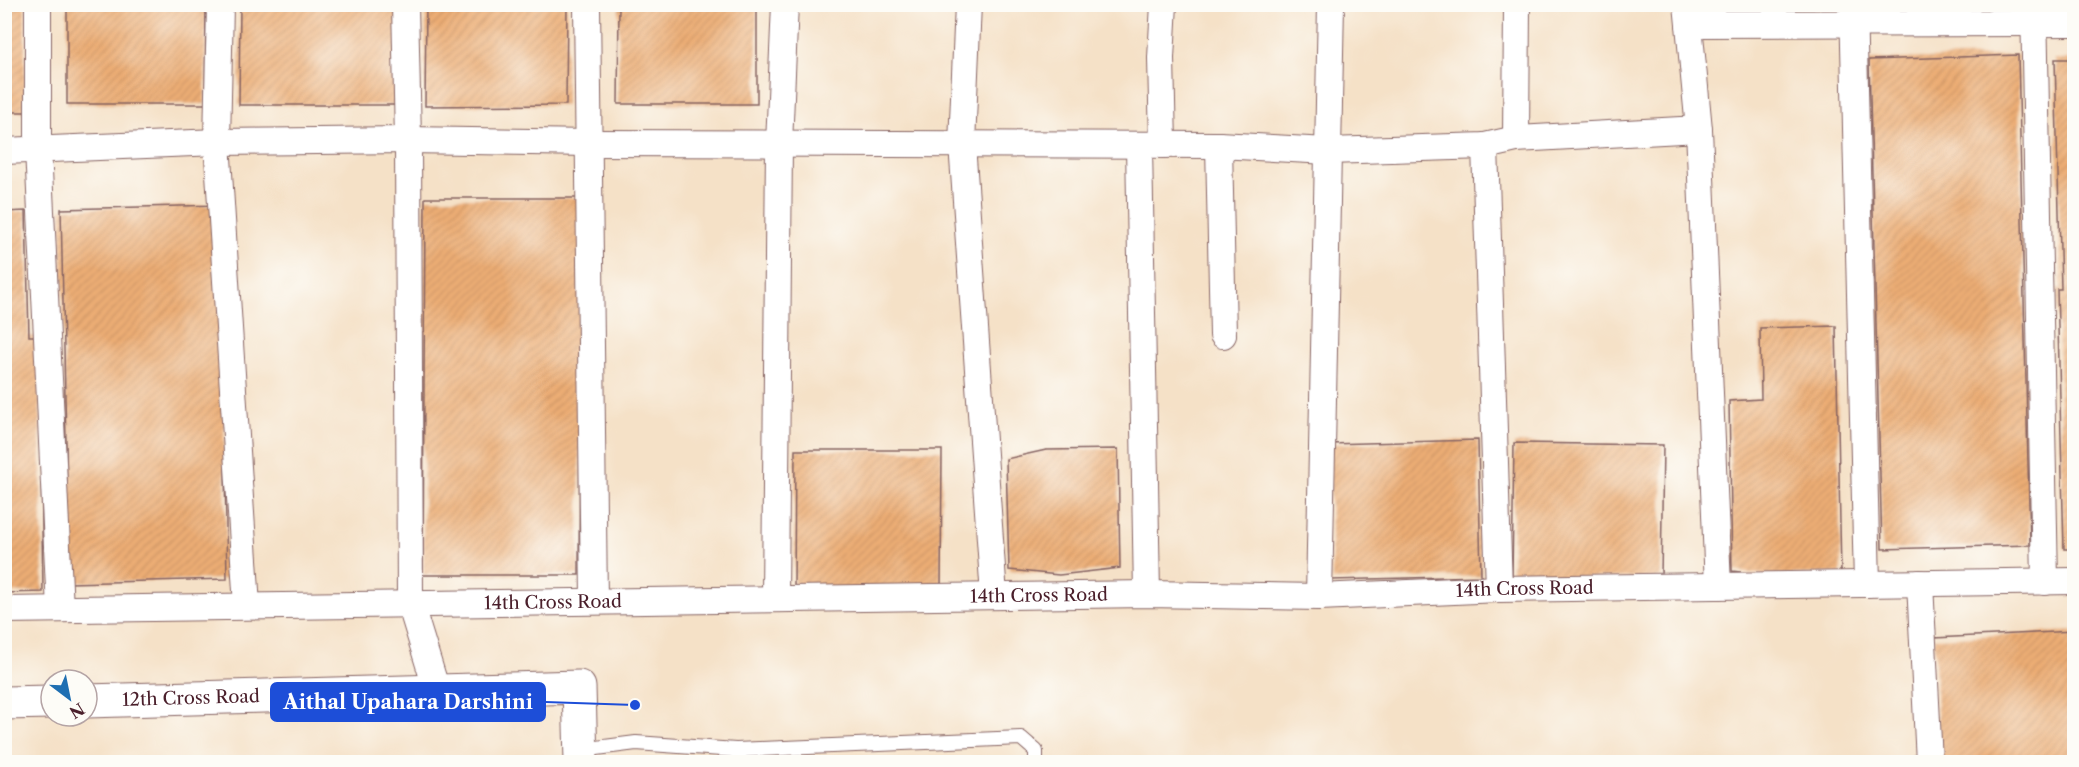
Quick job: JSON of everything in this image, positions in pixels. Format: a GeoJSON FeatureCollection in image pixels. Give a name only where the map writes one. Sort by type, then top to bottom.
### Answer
{"type":"FeatureCollection","features":[{"type":"Feature","properties":{"kind":"street"},"geometry":{"type":"LineString","coordinates":[[38,4],[38,149],[60,609]]}},
{"type":"Feature","properties":{"kind":"street"},"geometry":{"type":"LineString","coordinates":[[220,4],[217,142],[247,606]]}},
{"type":"Feature","properties":{"kind":"street"},"geometry":{"type":"LineString","coordinates":[[405,4],[408,140],[410,603],[436,691]]}},
{"type":"Feature","properties":{"kind":"street"},"geometry":{"type":"LineString","coordinates":[[587,4],[594,601]]}},
{"type":"Feature","properties":{"kind":"street"},"geometry":{"type":"LineString","coordinates":[[776,598],[779,144],[785,4]]}},
{"type":"Feature","properties":{"kind":"street"},"geometry":{"type":"LineString","coordinates":[[968,4],[962,144],[994,596]]}},
{"type":"Feature","properties":{"kind":"street"},"geometry":{"type":"LineString","coordinates":[[1147,594],[1151,145],[1161,58],[1164,4]]}},
{"type":"Feature","properties":{"kind":"street"},"geometry":{"type":"LineString","coordinates":[[1319,597],[1331,4]]}},
{"type":"Feature","properties":{"kind":"street"},"geometry":{"type":"LineString","coordinates":[[1516,139],[1517,4]]}},
{"type":"Feature","properties":{"kind":"street"},"geometry":{"type":"LineString","coordinates":[[1718,586],[1699,129],[1688,14],[2034,14],[2074,23]]}},
{"type":"Feature","properties":{"kind":"street"},"geometry":{"type":"LineString","coordinates":[[1853,14],[1867,584]]}},
{"type":"Feature","properties":{"kind":"street"},"geometry":{"type":"LineString","coordinates":[[2034,14],[2045,582]]}},
{"type":"Feature","properties":{"kind":"street"},"geometry":{"type":"LineString","coordinates":[[4,151],[217,142],[408,140],[589,143],[1219,145],[1328,151],[1485,146],[1516,139],[1699,129]]}},
{"type":"Feature","properties":{"kind":"street"},"geometry":{"type":"LineString","coordinates":[[1219,145],[1223,335]]}},
{"type":"Feature","properties":{"kind":"street"},"geometry":{"type":"LineString","coordinates":[[1485,146],[1498,589]]}},
{"type":"Feature","properties":{"kind":"street","name":"14th Cross Road"},"geometry":{"type":"LineString","coordinates":[[4,610],[1147,594],[1319,597],[1498,589],[2074,581]]}},
{"type":"Feature","properties":{"kind":"street"},"geometry":{"type":"LineString","coordinates":[[1920,583],[1929,762]]}},
{"type":"Feature","properties":{"kind":"street","name":"12th Cross Road"},"geometry":{"type":"LineString","coordinates":[[99,701],[579,687],[580,756]]}},
{"type":"Feature","properties":{"kind":"street"},"geometry":{"type":"LineString","coordinates":[[4,703],[39,702]]}},
{"type":"Feature","properties":{"kind":"lane"},"geometry":{"type":"LineString","coordinates":[[580,756],[636,743],[739,756],[1021,738],[1036,751],[1036,762]]}},
{"type":"Feature","properties":{"kind":"building"},"geometry":{"type":"Polygon","coordinates":[[[4,4],[25,4],[25,112],[4,112],[4,4]]]}},
{"type":"Feature","properties":{"kind":"building"},"geometry":{"type":"Polygon","coordinates":[[[67,4],[206,4],[205,104],[67,104],[67,4]]]}},
{"type":"Feature","properties":{"kind":"building"},"geometry":{"type":"Polygon","coordinates":[[[240,4],[398,4],[398,105],[239,105],[240,4]]]}},
{"type":"Feature","properties":{"kind":"building"},"geometry":{"type":"Polygon","coordinates":[[[426,4],[567,4],[566,105],[425,106],[426,4]]]}},
{"type":"Feature","properties":{"kind":"building"},"geometry":{"type":"Polygon","coordinates":[[[619,4],[757,4],[757,104],[618,104],[619,4]]]}},
{"type":"Feature","properties":{"kind":"building"},"geometry":{"type":"Polygon","coordinates":[[[2018,55],[2030,545],[1882,549],[1869,60],[2018,55]]]}},
{"type":"Feature","properties":{"kind":"building"},"geometry":{"type":"Polygon","coordinates":[[[2055,59],[2074,59],[2074,549],[2064,549],[2057,289],[2061,289],[2055,59]]]}},
{"type":"Feature","properties":{"kind":"building"},"geometry":{"type":"Polygon","coordinates":[[[425,198],[581,198],[579,575],[423,575],[425,198]]]}},
{"type":"Feature","properties":{"kind":"building"},"geometry":{"type":"Polygon","coordinates":[[[220,205],[227,579],[69,583],[61,209],[220,205]]]}},
{"type":"Feature","properties":{"kind":"building"},"geometry":{"type":"Polygon","coordinates":[[[26,211],[29,336],[39,336],[43,592],[4,593],[4,212],[26,211]]]}},
{"type":"Feature","properties":{"kind":"building"},"geometry":{"type":"Polygon","coordinates":[[[1836,326],[1841,573],[1765,575],[1732,571],[1729,401],[1761,399],[1760,328],[1836,326]]]}},
{"type":"Feature","properties":{"kind":"building"},"geometry":{"type":"Polygon","coordinates":[[[1478,440],[1481,576],[1332,580],[1329,444],[1478,440]]]}},
{"type":"Feature","properties":{"kind":"building"},"geometry":{"type":"Polygon","coordinates":[[[1514,443],[1663,445],[1661,578],[1512,577],[1514,443]]]}},
{"type":"Feature","properties":{"kind":"building"},"geometry":{"type":"Polygon","coordinates":[[[1118,449],[1120,568],[1059,575],[1009,570],[1006,459],[1046,450],[1118,449]]]}},
{"type":"Feature","properties":{"kind":"building"},"geometry":{"type":"Polygon","coordinates":[[[795,450],[942,450],[941,589],[794,589],[795,450]]]}},
{"type":"Feature","properties":{"kind":"building"},"geometry":{"type":"Polygon","coordinates":[[[2074,631],[2074,762],[1939,762],[1934,638],[2074,631]]]}},
{"type":"Feature","properties":{"kind":"place","name":"Aithal Upahara Darshini"},"geometry":{"type":"Point","coordinates":[635,705]}}]}
